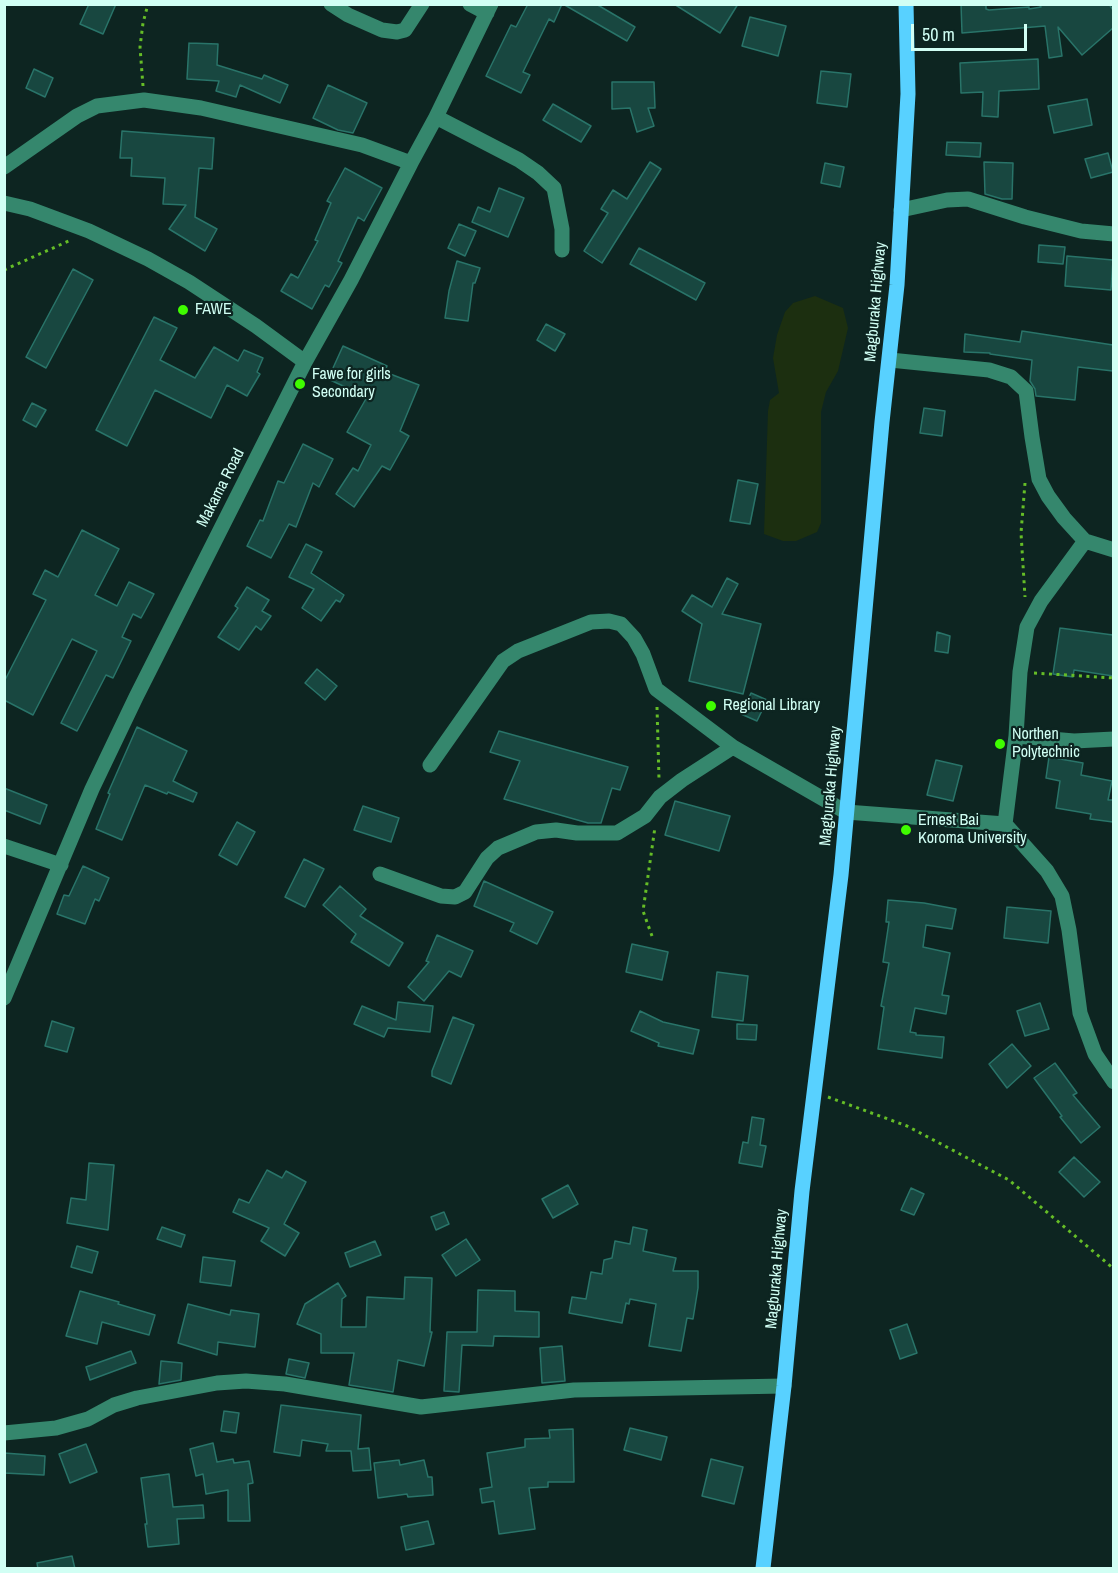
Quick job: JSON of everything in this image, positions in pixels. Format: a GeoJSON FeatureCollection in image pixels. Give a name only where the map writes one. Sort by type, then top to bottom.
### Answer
{"type":"FeatureCollection","features":[{"type":"Feature","properties":{"kind":"main road","name":"Magburaka Highway"},"geometry":{"type":"LineString","coordinates":[[763,1569],[784,1386],[802,1191],[841,875],[882,422],[897,285],[908,94],[906,4]]}},
{"type":"Feature","properties":{"kind":"street"},"geometry":{"type":"LineString","coordinates":[[331,4],[348,15],[382,30],[397,32],[405,30],[422,4]]}},
{"type":"Feature","properties":{"kind":"street"},"geometry":{"type":"LineString","coordinates":[[470,4],[489,9]]}},
{"type":"Feature","properties":{"kind":"street","name":"Makama Road"},"geometry":{"type":"LineString","coordinates":[[4,998],[62,865],[92,789],[131,707],[305,362],[351,280],[436,117],[489,9]]}},
{"type":"Feature","properties":{"kind":"street"},"geometry":{"type":"LineString","coordinates":[[4,167],[77,116],[97,106],[144,100],[201,108],[362,145],[411,163]]}},
{"type":"Feature","properties":{"kind":"street"},"geometry":{"type":"LineString","coordinates":[[436,117],[519,160],[554,188],[562,229],[562,250]]}},
{"type":"Feature","properties":{"kind":"street"},"geometry":{"type":"LineString","coordinates":[[901,210],[947,200],[968,199],[1081,231],[1113,234]]}},
{"type":"Feature","properties":{"kind":"street"},"geometry":{"type":"LineString","coordinates":[[4,202],[89,231],[148,259],[189,282],[305,362]]}},
{"type":"Feature","properties":{"kind":"street"},"geometry":{"type":"LineString","coordinates":[[890,360],[989,370],[1011,377],[1026,391],[1039,479],[1053,503],[1085,541],[1113,550]]}},
{"type":"Feature","properties":{"kind":"street"},"geometry":{"type":"LineString","coordinates":[[1005,824],[1016,736],[1020,672],[1028,627],[1041,601],[1085,541]]}},
{"type":"Feature","properties":{"kind":"street"},"geometry":{"type":"LineString","coordinates":[[430,765],[503,661],[518,651],[591,622],[609,621],[621,624],[634,638],[643,654],[656,688],[733,747],[846,812],[1005,824],[1047,871],[1062,896],[1080,1013],[1095,1054],[1113,1082]]}},
{"type":"Feature","properties":{"kind":"street"},"geometry":{"type":"LineString","coordinates":[[1016,736],[1074,741],[1113,739]]}},
{"type":"Feature","properties":{"kind":"street"},"geometry":{"type":"LineString","coordinates":[[380,874],[441,896],[455,897],[465,892],[486,858],[498,848],[536,832],[556,830],[577,833],[617,833],[645,816],[660,797],[682,780],[733,747]]}},
{"type":"Feature","properties":{"kind":"street"},"geometry":{"type":"LineString","coordinates":[[4,846],[62,865]]}},
{"type":"Feature","properties":{"kind":"street"},"geometry":{"type":"LineString","coordinates":[[4,1433],[56,1428],[88,1419],[114,1405],[137,1398],[227,1382],[285,1384],[422,1407],[574,1390],[784,1386]]}},
{"type":"Feature","properties":{"kind":"path"},"geometry":{"type":"LineString","coordinates":[[144,100],[140,47],[148,4]]}},
{"type":"Feature","properties":{"kind":"path"},"geometry":{"type":"LineString","coordinates":[[4,270],[89,231]]}},
{"type":"Feature","properties":{"kind":"path"},"geometry":{"type":"LineString","coordinates":[[1025,479],[1021,533],[1028,627]]}},
{"type":"Feature","properties":{"kind":"path"},"geometry":{"type":"LineString","coordinates":[[1020,672],[1113,678]]}},
{"type":"Feature","properties":{"kind":"path"},"geometry":{"type":"LineString","coordinates":[[815,1092],[907,1126],[1009,1180],[1113,1269]]}},
{"type":"Feature","properties":{"kind":"green space"},"geometry":{"type":"Polygon","coordinates":[[[815,296],[843,308],[848,328],[838,371],[826,392],[821,412],[821,523],[817,532],[796,541],[783,541],[764,534],[768,411],[770,400],[779,393],[773,358],[777,335],[785,312],[793,303],[815,296]]]}},
{"type":"Feature","properties":{"kind":"building"},"geometry":{"type":"Polygon","coordinates":[[[89,4],[116,4],[103,34],[80,24],[89,4]]]}},
{"type":"Feature","properties":{"kind":"building"},"geometry":{"type":"Polygon","coordinates":[[[528,4],[562,4],[554,22],[549,19],[523,72],[530,75],[521,93],[486,76],[511,25],[516,27],[528,4]]]}},
{"type":"Feature","properties":{"kind":"building"},"geometry":{"type":"Polygon","coordinates":[[[563,4],[596,4],[635,27],[627,41],[563,4]]]}},
{"type":"Feature","properties":{"kind":"building"},"geometry":{"type":"Polygon","coordinates":[[[674,4],[738,4],[720,33],[674,4]]]}},
{"type":"Feature","properties":{"kind":"building"},"geometry":{"type":"Polygon","coordinates":[[[961,4],[986,4],[986,9],[989,10],[1029,7],[1029,9],[1041,7],[1039,4],[1109,4],[1113,10],[1113,28],[1082,55],[1058,27],[1062,56],[1049,58],[1045,26],[962,33],[961,4]]]}},
{"type":"Feature","properties":{"kind":"building"},"geometry":{"type":"Polygon","coordinates":[[[750,17],[786,26],[778,56],[742,46],[750,17]]]}},
{"type":"Feature","properties":{"kind":"building"},"geometry":{"type":"Polygon","coordinates":[[[189,43],[218,44],[217,65],[262,79],[264,75],[288,85],[280,103],[240,85],[236,97],[216,91],[219,81],[187,79],[189,43]]]}},
{"type":"Feature","properties":{"kind":"building"},"geometry":{"type":"Polygon","coordinates":[[[1038,59],[1039,89],[999,91],[998,117],[982,116],[983,92],[961,93],[960,63],[1038,59]]]}},
{"type":"Feature","properties":{"kind":"building"},"geometry":{"type":"Polygon","coordinates":[[[34,69],[53,78],[45,97],[26,88],[34,69]]]}},
{"type":"Feature","properties":{"kind":"building"},"geometry":{"type":"Polygon","coordinates":[[[821,71],[851,74],[847,107],[817,103],[821,71]]]}},
{"type":"Feature","properties":{"kind":"building"},"geometry":{"type":"Polygon","coordinates":[[[612,82],[654,82],[655,108],[648,108],[654,126],[637,132],[630,108],[612,109],[612,82]]]}},
{"type":"Feature","properties":{"kind":"building"},"geometry":{"type":"Polygon","coordinates":[[[328,85],[367,103],[353,133],[338,130],[313,118],[328,85]]]}},
{"type":"Feature","properties":{"kind":"building"},"geometry":{"type":"Polygon","coordinates":[[[1087,99],[1092,125],[1054,133],[1048,106],[1087,99]]]}},
{"type":"Feature","properties":{"kind":"building"},"geometry":{"type":"Polygon","coordinates":[[[553,104],[591,126],[581,142],[543,120],[553,104]]]}},
{"type":"Feature","properties":{"kind":"building"},"geometry":{"type":"Polygon","coordinates":[[[122,131],[214,138],[212,169],[199,168],[195,217],[217,229],[205,251],[169,229],[186,205],[163,204],[165,178],[131,176],[132,158],[120,158],[122,131]]]}},
{"type":"Feature","properties":{"kind":"building"},"geometry":{"type":"Polygon","coordinates":[[[947,142],[981,143],[980,157],[946,155],[947,142]]]}},
{"type":"Feature","properties":{"kind":"building"},"geometry":{"type":"Polygon","coordinates":[[[1108,153],[1113,172],[1091,178],[1085,159],[1108,153]]]}},
{"type":"Feature","properties":{"kind":"building"},"geometry":{"type":"Polygon","coordinates":[[[650,162],[661,169],[602,263],[584,251],[608,213],[601,209],[613,190],[627,199],[650,162]]]}},
{"type":"Feature","properties":{"kind":"building"},"geometry":{"type":"Polygon","coordinates":[[[984,162],[1013,163],[1012,199],[1002,199],[985,194],[984,162]]]}},
{"type":"Feature","properties":{"kind":"building"},"geometry":{"type":"Polygon","coordinates":[[[825,163],[844,167],[840,187],[821,183],[825,163]]]}},
{"type":"Feature","properties":{"kind":"building"},"geometry":{"type":"Polygon","coordinates":[[[345,168],[382,188],[364,221],[358,217],[338,261],[342,263],[329,287],[325,285],[312,309],[281,291],[291,274],[298,278],[318,241],[315,240],[331,203],[327,201],[345,168]]]}},
{"type":"Feature","properties":{"kind":"building"},"geometry":{"type":"Polygon","coordinates":[[[499,188],[524,198],[508,237],[472,222],[478,207],[490,212],[499,188]]]}},
{"type":"Feature","properties":{"kind":"building"},"geometry":{"type":"Polygon","coordinates":[[[459,224],[476,231],[465,256],[448,248],[459,224]]]}},
{"type":"Feature","properties":{"kind":"building"},"geometry":{"type":"Polygon","coordinates":[[[1039,245],[1065,247],[1063,264],[1038,262],[1039,245]]]}},
{"type":"Feature","properties":{"kind":"building"},"geometry":{"type":"Polygon","coordinates":[[[639,248],[705,283],[696,300],[630,264],[639,248]]]}},
{"type":"Feature","properties":{"kind":"building"},"geometry":{"type":"Polygon","coordinates":[[[1067,256],[1113,260],[1111,290],[1065,286],[1067,256]]]}},
{"type":"Feature","properties":{"kind":"building"},"geometry":{"type":"Polygon","coordinates":[[[457,261],[480,268],[475,283],[473,283],[468,321],[445,318],[457,261]]]}},
{"type":"Feature","properties":{"kind":"building"},"geometry":{"type":"Polygon","coordinates":[[[73,269],[93,280],[46,368],[26,357],[73,269]]]}},
{"type":"Feature","properties":{"kind":"building"},"geometry":{"type":"Polygon","coordinates":[[[154,317],[177,328],[160,360],[195,378],[214,347],[238,361],[244,350],[263,358],[257,372],[260,374],[247,396],[227,385],[211,418],[155,390],[127,446],[96,430],[154,317]]]}},
{"type":"Feature","properties":{"kind":"building"},"geometry":{"type":"Polygon","coordinates":[[[546,324],[565,334],[555,351],[537,340],[546,324]]]}},
{"type":"Feature","properties":{"kind":"building"},"geometry":{"type":"Polygon","coordinates":[[[1022,331],[1113,345],[1113,371],[1078,367],[1075,400],[1036,396],[1030,381],[1032,360],[990,353],[964,352],[965,334],[1020,342],[1022,331]]]}},
{"type":"Feature","properties":{"kind":"building"},"geometry":{"type":"Polygon","coordinates":[[[343,346],[387,366],[385,372],[419,385],[400,431],[409,436],[390,470],[382,466],[354,507],[336,494],[353,468],[358,471],[371,445],[347,432],[367,397],[328,379],[343,346]]]}},
{"type":"Feature","properties":{"kind":"building"},"geometry":{"type":"Polygon","coordinates":[[[32,403],[46,410],[36,427],[23,420],[32,403]]]}},
{"type":"Feature","properties":{"kind":"building"},"geometry":{"type":"Polygon","coordinates":[[[924,408],[945,411],[942,436],[920,433],[924,408]]]}},
{"type":"Feature","properties":{"kind":"building"},"geometry":{"type":"Polygon","coordinates":[[[303,444],[333,459],[319,487],[313,483],[296,527],[289,524],[271,558],[247,546],[260,520],[263,521],[278,481],[284,483],[303,444]]]}},
{"type":"Feature","properties":{"kind":"building"},"geometry":{"type":"Polygon","coordinates":[[[738,480],[758,484],[750,524],[730,521],[738,480]]]}},
{"type":"Feature","properties":{"kind":"building"},"geometry":{"type":"Polygon","coordinates":[[[82,530],[119,549],[95,595],[117,606],[129,582],[154,594],[141,618],[133,614],[122,637],[131,641],[113,678],[106,675],[77,731],[61,723],[97,651],[72,639],[33,715],[4,700],[4,682],[46,600],[33,594],[45,570],[58,577],[82,530]]]}},
{"type":"Feature","properties":{"kind":"building"},"geometry":{"type":"Polygon","coordinates":[[[306,544],[322,552],[311,573],[344,595],[340,602],[336,600],[321,621],[302,608],[314,589],[289,577],[306,544]]]}},
{"type":"Feature","properties":{"kind":"building"},"geometry":{"type":"Polygon","coordinates":[[[727,578],[738,584],[722,614],[761,624],[743,694],[689,681],[702,624],[682,611],[692,595],[712,607],[727,578]]]}},
{"type":"Feature","properties":{"kind":"building"},"geometry":{"type":"Polygon","coordinates":[[[247,587],[269,600],[262,611],[271,616],[261,630],[256,626],[239,650],[218,637],[238,608],[235,606],[247,587]]]}},
{"type":"Feature","properties":{"kind":"building"},"geometry":{"type":"Polygon","coordinates":[[[1060,628],[1113,635],[1113,676],[1074,670],[1073,677],[1053,674],[1060,628]]]}},
{"type":"Feature","properties":{"kind":"building"},"geometry":{"type":"Polygon","coordinates":[[[937,632],[950,636],[948,653],[935,651],[937,632]]]}},
{"type":"Feature","properties":{"kind":"building"},"geometry":{"type":"Polygon","coordinates":[[[317,669],[337,686],[325,700],[305,683],[317,669]]]}},
{"type":"Feature","properties":{"kind":"building"},"geometry":{"type":"Polygon","coordinates":[[[751,693],[767,700],[757,721],[741,714],[751,693]]]}},
{"type":"Feature","properties":{"kind":"building"},"geometry":{"type":"Polygon","coordinates":[[[137,727],[187,751],[173,781],[197,793],[193,802],[145,785],[122,840],[96,829],[110,794],[108,793],[137,727]]]}},
{"type":"Feature","properties":{"kind":"building"},"geometry":{"type":"Polygon","coordinates":[[[499,731],[628,767],[620,790],[612,788],[601,823],[588,823],[504,799],[520,761],[490,752],[499,731]]]}},
{"type":"Feature","properties":{"kind":"building"},"geometry":{"type":"Polygon","coordinates":[[[1049,757],[1083,763],[1081,775],[1112,781],[1108,800],[1113,800],[1113,822],[1090,819],[1091,814],[1056,808],[1060,781],[1046,778],[1049,757]]]}},
{"type":"Feature","properties":{"kind":"building"},"geometry":{"type":"Polygon","coordinates":[[[936,760],[962,766],[953,801],[927,795],[936,760]]]}},
{"type":"Feature","properties":{"kind":"building"},"geometry":{"type":"Polygon","coordinates":[[[4,788],[47,805],[40,824],[4,810],[4,788]]]}},
{"type":"Feature","properties":{"kind":"building"},"geometry":{"type":"Polygon","coordinates":[[[675,801],[730,816],[719,851],[665,835],[675,801]]]}},
{"type":"Feature","properties":{"kind":"building"},"geometry":{"type":"Polygon","coordinates":[[[363,806],[399,818],[391,842],[354,830],[363,806]]]}},
{"type":"Feature","properties":{"kind":"building"},"geometry":{"type":"Polygon","coordinates":[[[237,822],[255,832],[237,865],[219,855],[237,822]]]}},
{"type":"Feature","properties":{"kind":"building"},"geometry":{"type":"Polygon","coordinates":[[[304,859],[324,869],[305,907],[285,897],[304,859]]]}},
{"type":"Feature","properties":{"kind":"building"},"geometry":{"type":"Polygon","coordinates":[[[83,866],[109,878],[99,901],[95,899],[85,924],[57,914],[64,895],[69,896],[83,866]]]}},
{"type":"Feature","properties":{"kind":"building"},"geometry":{"type":"Polygon","coordinates":[[[484,881],[553,912],[537,944],[510,931],[514,923],[474,906],[484,881]]]}},
{"type":"Feature","properties":{"kind":"building"},"geometry":{"type":"Polygon","coordinates":[[[340,886],[366,909],[360,916],[403,943],[389,966],[351,942],[356,934],[323,905],[340,886]]]}},
{"type":"Feature","properties":{"kind":"building"},"geometry":{"type":"Polygon","coordinates":[[[888,900],[956,909],[952,929],[926,925],[923,947],[950,953],[942,995],[949,996],[946,1014],[915,1008],[910,1032],[916,1035],[944,1037],[942,1058],[878,1049],[884,1007],[881,1006],[889,963],[883,962],[889,922],[886,922],[888,900]]]}},
{"type":"Feature","properties":{"kind":"building"},"geometry":{"type":"Polygon","coordinates":[[[1007,907],[1051,911],[1048,943],[1004,938],[1007,907]]]}},
{"type":"Feature","properties":{"kind":"building"},"geometry":{"type":"Polygon","coordinates":[[[437,935],[473,951],[461,977],[449,971],[424,1001],[408,987],[429,962],[426,961],[437,935]]]}},
{"type":"Feature","properties":{"kind":"building"},"geometry":{"type":"Polygon","coordinates":[[[632,944],[668,952],[662,980],[626,972],[632,944]]]}},
{"type":"Feature","properties":{"kind":"building"},"geometry":{"type":"Polygon","coordinates":[[[717,972],[748,976],[743,1021],[712,1017],[717,972]]]}},
{"type":"Feature","properties":{"kind":"building"},"geometry":{"type":"Polygon","coordinates":[[[398,1002],[433,1006],[430,1032],[388,1028],[384,1037],[354,1024],[362,1006],[396,1020],[398,1002]]]}},
{"type":"Feature","properties":{"kind":"building"},"geometry":{"type":"Polygon","coordinates":[[[1040,1003],[1049,1029],[1025,1036],[1017,1011],[1040,1003]]]}},
{"type":"Feature","properties":{"kind":"building"},"geometry":{"type":"Polygon","coordinates":[[[640,1011],[663,1022],[699,1030],[693,1054],[658,1046],[659,1043],[631,1031],[640,1011]]]}},
{"type":"Feature","properties":{"kind":"building"},"geometry":{"type":"Polygon","coordinates":[[[453,1017],[474,1025],[451,1084],[432,1076],[432,1071],[453,1017]]]}},
{"type":"Feature","properties":{"kind":"building"},"geometry":{"type":"Polygon","coordinates":[[[52,1021],[74,1028],[67,1052],[45,1046],[52,1021]]]}},
{"type":"Feature","properties":{"kind":"building"},"geometry":{"type":"Polygon","coordinates":[[[737,1024],[757,1025],[756,1040],[737,1039],[737,1024]]]}},
{"type":"Feature","properties":{"kind":"building"},"geometry":{"type":"Polygon","coordinates":[[[1012,1044],[1031,1066],[1007,1088],[989,1064],[1012,1044]]]}},
{"type":"Feature","properties":{"kind":"building"},"geometry":{"type":"Polygon","coordinates":[[[1055,1063],[1077,1093],[1073,1095],[1100,1127],[1081,1143],[1034,1078],[1055,1063]]]}},
{"type":"Feature","properties":{"kind":"building"},"geometry":{"type":"Polygon","coordinates":[[[752,1117],[764,1119],[760,1145],[766,1146],[762,1167],[739,1163],[743,1142],[748,1143],[752,1117]]]}},
{"type":"Feature","properties":{"kind":"building"},"geometry":{"type":"Polygon","coordinates":[[[1074,1157],[1100,1182],[1084,1197],[1059,1172],[1074,1157]]]}},
{"type":"Feature","properties":{"kind":"building"},"geometry":{"type":"Polygon","coordinates":[[[89,1163],[114,1165],[108,1230],[67,1223],[71,1198],[86,1200],[89,1163]]]}},
{"type":"Feature","properties":{"kind":"building"},"geometry":{"type":"Polygon","coordinates":[[[267,1170],[282,1178],[286,1171],[306,1182],[284,1224],[299,1233],[285,1256],[261,1241],[269,1228],[233,1212],[239,1199],[249,1203],[267,1170]]]}},
{"type":"Feature","properties":{"kind":"building"},"geometry":{"type":"Polygon","coordinates":[[[568,1185],[578,1204],[553,1218],[542,1199],[568,1185]]]}},
{"type":"Feature","properties":{"kind":"building"},"geometry":{"type":"Polygon","coordinates":[[[911,1188],[924,1194],[914,1215],[901,1210],[911,1188]]]}},
{"type":"Feature","properties":{"kind":"building"},"geometry":{"type":"Polygon","coordinates":[[[444,1212],[449,1224],[436,1230],[431,1217],[444,1212]]]}},
{"type":"Feature","properties":{"kind":"building"},"geometry":{"type":"Polygon","coordinates":[[[162,1227],[185,1235],[181,1247],[157,1239],[162,1227]]]}},
{"type":"Feature","properties":{"kind":"building"},"geometry":{"type":"Polygon","coordinates":[[[633,1227],[647,1230],[643,1251],[676,1258],[673,1271],[698,1271],[693,1319],[687,1318],[681,1351],[649,1346],[656,1304],[630,1299],[629,1304],[626,1303],[622,1323],[569,1313],[572,1297],[586,1299],[591,1272],[602,1274],[604,1260],[612,1258],[615,1241],[630,1244],[633,1227]]]}},
{"type":"Feature","properties":{"kind":"building"},"geometry":{"type":"Polygon","coordinates":[[[466,1239],[480,1260],[456,1276],[442,1255],[466,1239]]]}},
{"type":"Feature","properties":{"kind":"building"},"geometry":{"type":"Polygon","coordinates":[[[375,1241],[381,1255],[350,1267],[345,1253],[375,1241]]]}},
{"type":"Feature","properties":{"kind":"building"},"geometry":{"type":"Polygon","coordinates":[[[77,1246],[98,1252],[92,1273],[71,1267],[77,1246]]]}},
{"type":"Feature","properties":{"kind":"building"},"geometry":{"type":"Polygon","coordinates":[[[203,1257],[235,1261],[231,1286],[200,1282],[203,1257]]]}},
{"type":"Feature","properties":{"kind":"building"},"geometry":{"type":"Polygon","coordinates":[[[405,1277],[432,1278],[430,1332],[432,1332],[424,1366],[398,1360],[393,1392],[349,1385],[354,1353],[321,1353],[321,1334],[297,1324],[305,1304],[338,1283],[346,1296],[342,1299],[341,1327],[366,1327],[367,1297],[404,1299],[405,1277]]]}},
{"type":"Feature","properties":{"kind":"building"},"geometry":{"type":"Polygon","coordinates":[[[478,1290],[515,1291],[515,1311],[539,1312],[539,1337],[494,1336],[493,1346],[462,1345],[459,1392],[444,1391],[447,1332],[477,1332],[478,1290]]]}},
{"type":"Feature","properties":{"kind":"building"},"geometry":{"type":"Polygon","coordinates":[[[80,1291],[155,1315],[149,1335],[102,1322],[97,1344],[66,1336],[80,1291]]]}},
{"type":"Feature","properties":{"kind":"building"},"geometry":{"type":"Polygon","coordinates":[[[188,1304],[230,1315],[231,1310],[259,1314],[255,1347],[218,1342],[217,1355],[178,1343],[188,1304]]]}},
{"type":"Feature","properties":{"kind":"building"},"geometry":{"type":"Polygon","coordinates":[[[907,1324],[917,1353],[900,1359],[890,1330],[907,1324]]]}},
{"type":"Feature","properties":{"kind":"building"},"geometry":{"type":"Polygon","coordinates":[[[562,1346],[565,1381],[542,1383],[540,1348],[562,1346]]]}},
{"type":"Feature","properties":{"kind":"building"},"geometry":{"type":"Polygon","coordinates":[[[131,1351],[136,1363],[90,1380],[86,1367],[131,1351]]]}},
{"type":"Feature","properties":{"kind":"building"},"geometry":{"type":"Polygon","coordinates":[[[289,1359],[309,1363],[305,1378],[286,1374],[289,1359]]]}},
{"type":"Feature","properties":{"kind":"building"},"geometry":{"type":"Polygon","coordinates":[[[161,1361],[182,1363],[181,1380],[159,1384],[161,1361]]]}},
{"type":"Feature","properties":{"kind":"building"},"geometry":{"type":"Polygon","coordinates":[[[281,1405],[361,1415],[358,1449],[369,1448],[371,1470],[353,1471],[351,1451],[326,1451],[328,1444],[302,1440],[300,1456],[274,1452],[281,1405]]]}},
{"type":"Feature","properties":{"kind":"building"},"geometry":{"type":"Polygon","coordinates":[[[224,1411],[239,1413],[236,1433],[221,1431],[224,1411]]]}},
{"type":"Feature","properties":{"kind":"building"},"geometry":{"type":"Polygon","coordinates":[[[630,1428],[667,1437],[661,1460],[624,1450],[630,1428]]]}},
{"type":"Feature","properties":{"kind":"building"},"geometry":{"type":"Polygon","coordinates":[[[573,1429],[574,1482],[548,1482],[548,1487],[529,1488],[535,1529],[499,1534],[494,1501],[482,1503],[480,1489],[492,1487],[487,1453],[525,1447],[525,1439],[550,1438],[549,1430],[573,1429]]]}},
{"type":"Feature","properties":{"kind":"building"},"geometry":{"type":"Polygon","coordinates":[[[213,1443],[217,1462],[233,1459],[234,1463],[249,1461],[253,1483],[248,1484],[250,1521],[228,1521],[228,1490],[206,1494],[203,1474],[196,1476],[190,1449],[213,1443]]]}},
{"type":"Feature","properties":{"kind":"building"},"geometry":{"type":"Polygon","coordinates":[[[86,1444],[97,1472],[70,1483],[59,1454],[86,1444]]]}},
{"type":"Feature","properties":{"kind":"building"},"geometry":{"type":"Polygon","coordinates":[[[4,1453],[45,1456],[44,1475],[4,1473],[4,1453]]]}},
{"type":"Feature","properties":{"kind":"building"},"geometry":{"type":"Polygon","coordinates":[[[711,1459],[743,1467],[734,1504],[702,1496],[711,1459]]]}},
{"type":"Feature","properties":{"kind":"building"},"geometry":{"type":"Polygon","coordinates":[[[399,1460],[400,1465],[424,1460],[428,1477],[432,1477],[433,1495],[408,1497],[407,1494],[378,1498],[374,1463],[399,1460]]]}},
{"type":"Feature","properties":{"kind":"building"},"geometry":{"type":"Polygon","coordinates":[[[169,1474],[173,1507],[203,1505],[204,1518],[177,1519],[179,1544],[148,1547],[141,1478],[169,1474]]]}},
{"type":"Feature","properties":{"kind":"building"},"geometry":{"type":"Polygon","coordinates":[[[428,1521],[434,1544],[406,1550],[401,1527],[428,1521]]]}},
{"type":"Feature","properties":{"kind":"building"},"geometry":{"type":"Polygon","coordinates":[[[72,1556],[75,1569],[38,1569],[37,1563],[72,1556]]]}},
{"type":"Feature","properties":{"kind":"place","name":"FAWE"},"geometry":{"type":"Point","coordinates":[183,310]}},
{"type":"Feature","properties":{"kind":"place","name":"Fawe for girls Secondary"},"geometry":{"type":"Point","coordinates":[300,384]}},
{"type":"Feature","properties":{"kind":"place","name":"Regional Library"},"geometry":{"type":"Point","coordinates":[711,706]}},
{"type":"Feature","properties":{"kind":"place","name":"Northen Polytechnic"},"geometry":{"type":"Point","coordinates":[1000,744]}},
{"type":"Feature","properties":{"kind":"place","name":"Ernest Bai Koroma University"},"geometry":{"type":"Point","coordinates":[906,830]}}]}
